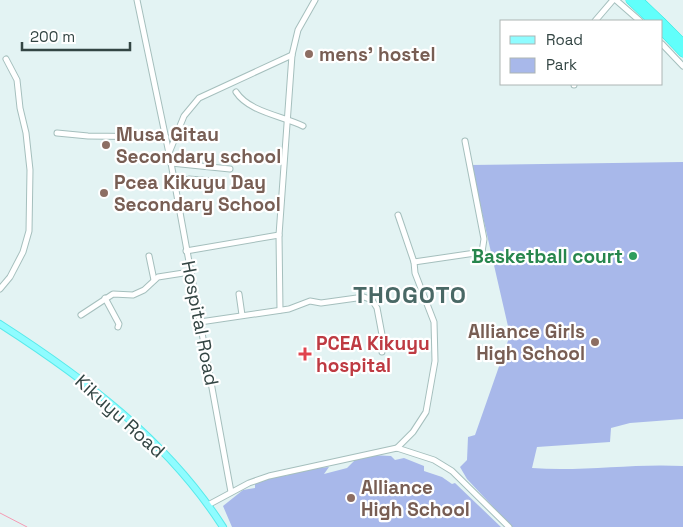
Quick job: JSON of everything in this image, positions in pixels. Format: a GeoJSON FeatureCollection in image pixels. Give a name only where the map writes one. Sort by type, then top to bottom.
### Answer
{"type":"FeatureCollection","features":[{"type":"Feature","properties":{"kind":"highway"},"geometry":{"type":"LineString","coordinates":[[630,0],[651,20]]}},
{"type":"Feature","properties":{"kind":"highway"},"geometry":{"type":"LineString","coordinates":[[639,0],[659,20]]}},
{"type":"Feature","properties":{"kind":"highway"},"geometry":{"type":"LineString","coordinates":[[663,24],[683,43]]}},
{"type":"Feature","properties":{"kind":"highway"},"geometry":{"type":"LineString","coordinates":[[663,32],[683,53]]}},
{"type":"Feature","properties":{"kind":"main road","name":"Kikuyu Road"},"geometry":{"type":"LineString","coordinates":[[0,324],[60,363],[99,393],[164,455],[208,506],[223,527]]}},
{"type":"Feature","properties":{"kind":"street","name":"Hospital Road"},"geometry":{"type":"LineString","coordinates":[[137,0],[175,183],[231,492]]}},
{"type":"Feature","properties":{"kind":"street"},"geometry":{"type":"LineString","coordinates":[[280,310],[278,235],[292,55],[298,30],[315,0]]}},
{"type":"Feature","properties":{"kind":"street"},"geometry":{"type":"LineString","coordinates":[[596,20],[614,0],[639,20]]}},
{"type":"Feature","properties":{"kind":"street"},"geometry":{"type":"LineString","coordinates":[[663,45],[683,66]]}},
{"type":"Feature","properties":{"kind":"street"},"geometry":{"type":"LineString","coordinates":[[169,153],[184,116],[199,98],[292,55]]}},
{"type":"Feature","properties":{"kind":"street"},"geometry":{"type":"LineString","coordinates":[[0,289],[10,277],[23,252],[29,231],[30,170],[26,133],[20,108],[17,80],[6,59]]}},
{"type":"Feature","properties":{"kind":"street"},"geometry":{"type":"LineString","coordinates":[[236,92],[242,99],[261,109],[303,126]]}},
{"type":"Feature","properties":{"kind":"street"},"geometry":{"type":"LineString","coordinates":[[58,132],[88,136],[166,137]]}},
{"type":"Feature","properties":{"kind":"street"},"geometry":{"type":"LineString","coordinates":[[414,262],[478,254],[484,249],[465,141]]}},
{"type":"Feature","properties":{"kind":"street"},"geometry":{"type":"LineString","coordinates":[[171,163],[230,169]]}},
{"type":"Feature","properties":{"kind":"street"},"geometry":{"type":"LineString","coordinates":[[175,183],[189,179],[212,181]]}},
{"type":"Feature","properties":{"kind":"street"},"geometry":{"type":"LineString","coordinates":[[396,448],[414,432],[426,412],[435,361],[434,322],[415,273],[414,262],[398,215]]}},
{"type":"Feature","properties":{"kind":"street"},"geometry":{"type":"LineString","coordinates":[[186,251],[278,235]]}},
{"type":"Feature","properties":{"kind":"street"},"geometry":{"type":"LineString","coordinates":[[149,256],[154,280]]}},
{"type":"Feature","properties":{"kind":"street"},"geometry":{"type":"LineString","coordinates":[[81,315],[105,298],[116,293],[133,295],[144,290],[154,280],[163,276],[190,272]]}},
{"type":"Feature","properties":{"kind":"street"},"geometry":{"type":"LineString","coordinates":[[239,294],[242,315]]}},
{"type":"Feature","properties":{"kind":"street"},"geometry":{"type":"LineString","coordinates":[[105,298],[118,327]]}},
{"type":"Feature","properties":{"kind":"street"},"geometry":{"type":"LineString","coordinates":[[200,322],[280,310],[310,301],[321,303],[350,298],[368,298],[377,308],[383,340],[382,352]]}},
{"type":"Feature","properties":{"kind":"street"},"geometry":{"type":"LineString","coordinates":[[208,506],[250,483],[290,470],[396,448],[434,460],[452,471],[509,527]]}},
{"type":"Feature","properties":{"kind":"green space","name":"Alliance Girls High School"},"geometry":{"type":"Polygon","coordinates":[[[683,162],[683,419],[630,423],[611,428],[610,442],[537,447],[532,468],[570,469],[664,465],[683,466],[683,527],[512,527],[467,479],[460,467],[467,460],[468,437],[475,435],[510,335],[471,165],[683,162]]]}},
{"type":"Feature","properties":{"kind":"green space","name":"Alliance High School"},"geometry":{"type":"Polygon","coordinates":[[[372,455],[391,456],[395,460],[404,458],[424,466],[424,471],[442,477],[452,484],[455,483],[501,527],[232,527],[223,506],[243,490],[255,488],[255,483],[308,469],[329,467],[324,474],[347,468],[357,458],[372,455]]]}},
{"type":"Feature","properties":{"kind":"waterway"},"geometry":{"type":"LineString","coordinates":[[0,513],[27,527]]}},
{"type":"Feature","properties":{"kind":"place","name":"mens' hostel"},"geometry":{"type":"Point","coordinates":[309,54]}},
{"type":"Feature","properties":{"kind":"place","name":"Musa Gitau Secondary school"},"geometry":{"type":"Point","coordinates":[106,145]}},
{"type":"Feature","properties":{"kind":"place","name":"Pcea Kikuyu Day Secondary School"},"geometry":{"type":"Point","coordinates":[104,193]}},
{"type":"Feature","properties":{"kind":"place","name":"Basketball court"},"geometry":{"type":"Point","coordinates":[633,256]}},
{"type":"Feature","properties":{"kind":"place","name":"Alliance Girls High School"},"geometry":{"type":"Point","coordinates":[595,342]}},
{"type":"Feature","properties":{"kind":"place","name":"PCEA Kikuyu hospital"},"geometry":{"type":"Point","coordinates":[305,354]}},
{"type":"Feature","properties":{"kind":"place","name":"Alliance High School"},"geometry":{"type":"Point","coordinates":[351,498]}},
{"type":"Feature","properties":{"kind":"district","name":"THOGOTO"},"geometry":{"type":"Point","coordinates":[410,294]}}]}
